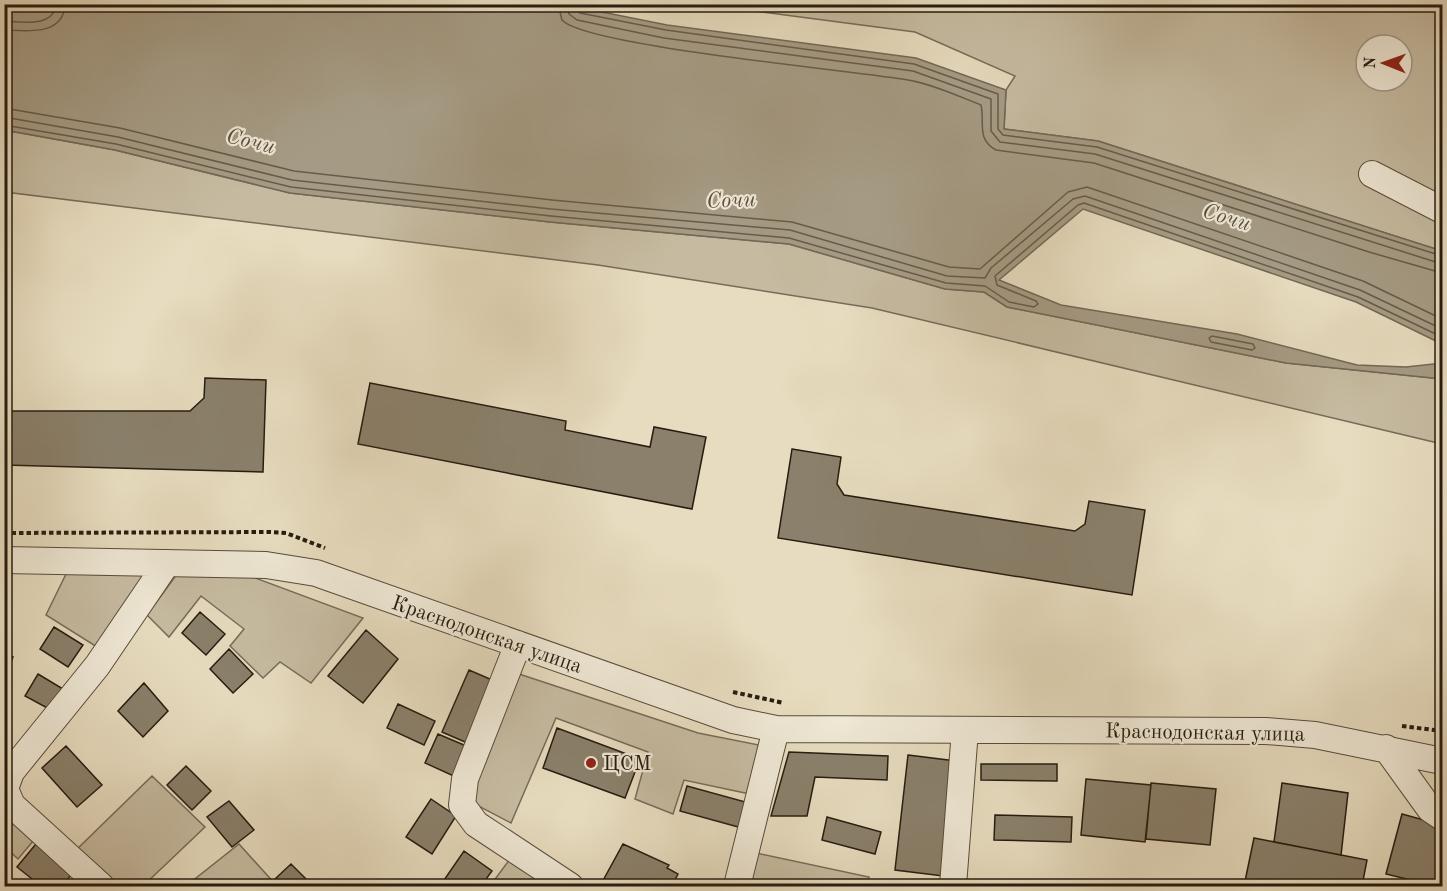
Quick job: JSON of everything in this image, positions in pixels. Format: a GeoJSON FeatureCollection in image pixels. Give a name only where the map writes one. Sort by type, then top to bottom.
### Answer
{"type":"FeatureCollection","features":[{"type":"Feature","properties":{"kind":"street"},"geometry":{"type":"LineString","coordinates":[[1372,174],[1443,210]]}},
{"type":"Feature","properties":{"kind":"street","name":"Краснодонская улица"},"geometry":{"type":"LineString","coordinates":[[4,560],[266,565],[316,573],[733,720],[776,729],[1266,731],[1315,735],[1443,761]]}},
{"type":"Feature","properties":{"kind":"street"},"geometry":{"type":"LineString","coordinates":[[101,886],[12,805],[5,789],[11,772],[97,666],[167,563]]}},
{"type":"Feature","properties":{"kind":"street"},"geometry":{"type":"LineString","coordinates":[[518,644],[465,779],[462,805],[476,824],[570,886]]}},
{"type":"Feature","properties":{"kind":"street"},"geometry":{"type":"LineString","coordinates":[[737,886],[776,729]]}},
{"type":"Feature","properties":{"kind":"street"},"geometry":{"type":"LineString","coordinates":[[953,886],[965,730]]}},
{"type":"Feature","properties":{"kind":"street"},"geometry":{"type":"LineString","coordinates":[[1386,748],[1430,809],[1443,817]]}},
{"type":"Feature","properties":{"kind":"path"},"geometry":{"type":"LineString","coordinates":[[4,533],[270,531],[285,533],[332,551]]}},
{"type":"Feature","properties":{"kind":"path"},"geometry":{"type":"LineString","coordinates":[[722,690],[790,705]]}},
{"type":"Feature","properties":{"kind":"path"},"geometry":{"type":"LineString","coordinates":[[1399,725],[1443,731]]}},
{"type":"Feature","properties":{"kind":"shaded area"},"geometry":{"type":"Polygon","coordinates":[[[708,5],[1442,5],[1442,251],[1098,141],[1004,129],[1006,90],[1015,76],[915,32],[708,5]]]}},
{"type":"Feature","properties":{"kind":"shaded area"},"geometry":{"type":"Polygon","coordinates":[[[4,130],[115,150],[290,193],[550,222],[789,244],[945,289],[984,292],[1007,307],[1286,363],[1442,379],[1442,444],[872,308],[598,265],[5,192],[4,130]]]}},
{"type":"Feature","properties":{"kind":"shaded area"},"geometry":{"type":"Polygon","coordinates":[[[66,574],[146,575],[97,647],[46,615],[66,574]]]}},
{"type":"Feature","properties":{"kind":"shaded area"},"geometry":{"type":"Polygon","coordinates":[[[177,574],[250,576],[363,618],[311,683],[280,662],[263,678],[230,646],[244,629],[201,596],[169,637],[147,615],[177,574]]]}},
{"type":"Feature","properties":{"kind":"shaded area"},"geometry":{"type":"Polygon","coordinates":[[[516,673],[698,733],[759,745],[750,794],[684,780],[673,814],[635,799],[648,752],[556,718],[511,823],[467,800],[516,673]]]}},
{"type":"Feature","properties":{"kind":"shaded area"},"geometry":{"type":"Polygon","coordinates":[[[152,776],[205,827],[143,886],[104,886],[72,854],[152,776]]]}},
{"type":"Feature","properties":{"kind":"shaded area"},"geometry":{"type":"Polygon","coordinates":[[[5,804],[39,834],[18,859],[5,847],[5,804]]]}},
{"type":"Feature","properties":{"kind":"shaded area"},"geometry":{"type":"Polygon","coordinates":[[[239,844],[277,886],[186,886],[239,844]]]}},
{"type":"Feature","properties":{"kind":"shaded area"},"geometry":{"type":"Polygon","coordinates":[[[751,852],[869,877],[867,886],[745,886],[751,852]]]}},
{"type":"Feature","properties":{"kind":"shaded area"},"geometry":{"type":"Polygon","coordinates":[[[513,855],[549,881],[545,886],[490,886],[513,855]]]}},
{"type":"Feature","properties":{"kind":"water","name":"Сочи"},"geometry":{"type":"Polygon","coordinates":[[[567,5],[667,25],[916,58],[1006,90],[1004,129],[1098,141],[1442,251],[1442,344],[1356,302],[1083,209],[999,280],[1061,305],[1237,334],[1357,365],[1406,367],[1442,363],[1442,379],[1286,363],[1007,307],[984,292],[945,289],[789,244],[550,222],[290,193],[115,150],[5,130],[5,8],[567,5]]]}},
{"type":"Feature","properties":{"kind":"building"},"geometry":{"type":"Polygon","coordinates":[[[205,378],[266,380],[263,472],[4,465],[4,411],[190,411],[204,398],[205,378]]]}},
{"type":"Feature","properties":{"kind":"building"},"geometry":{"type":"Polygon","coordinates":[[[370,383],[566,421],[565,430],[650,447],[654,427],[706,437],[692,509],[358,444],[370,383]]]}},
{"type":"Feature","properties":{"kind":"building"},"geometry":{"type":"Polygon","coordinates":[[[792,449],[841,457],[837,484],[844,495],[1075,531],[1085,524],[1089,501],[1145,510],[1132,595],[778,538],[792,449]]]}},
{"type":"Feature","properties":{"kind":"building"},"geometry":{"type":"Polygon","coordinates":[[[200,612],[225,634],[206,655],[182,633],[200,612]]]}},
{"type":"Feature","properties":{"kind":"building"},"geometry":{"type":"Polygon","coordinates":[[[54,627],[83,645],[68,667],[40,649],[54,627]]]}},
{"type":"Feature","properties":{"kind":"building"},"geometry":{"type":"Polygon","coordinates":[[[366,630],[398,659],[363,703],[328,676],[366,630]]]}},
{"type":"Feature","properties":{"kind":"building"},"geometry":{"type":"Polygon","coordinates":[[[229,649],[253,674],[233,693],[210,669],[229,649]]]}},
{"type":"Feature","properties":{"kind":"building"},"geometry":{"type":"Polygon","coordinates":[[[4,653],[13,657],[5,677],[4,676],[4,653]]]}},
{"type":"Feature","properties":{"kind":"building"},"geometry":{"type":"Polygon","coordinates":[[[469,670],[499,683],[472,745],[442,732],[469,670]]]}},
{"type":"Feature","properties":{"kind":"building"},"geometry":{"type":"Polygon","coordinates":[[[38,674],[63,689],[51,710],[25,696],[38,674]]]}},
{"type":"Feature","properties":{"kind":"building"},"geometry":{"type":"Polygon","coordinates":[[[144,683],[168,711],[143,737],[118,711],[144,683]]]}},
{"type":"Feature","properties":{"kind":"building"},"geometry":{"type":"Polygon","coordinates":[[[398,704],[435,721],[424,745],[387,728],[398,704]]]}},
{"type":"Feature","properties":{"kind":"building","name":"ЦСМ"},"geometry":{"type":"Polygon","coordinates":[[[557,728],[640,759],[625,798],[543,768],[557,728]]]}},
{"type":"Feature","properties":{"kind":"building"},"geometry":{"type":"Polygon","coordinates":[[[438,734],[471,748],[458,778],[425,763],[438,734]]]}},
{"type":"Feature","properties":{"kind":"building"},"geometry":{"type":"Polygon","coordinates":[[[66,746],[102,785],[77,807],[42,768],[66,746]]]}},
{"type":"Feature","properties":{"kind":"building"},"geometry":{"type":"Polygon","coordinates":[[[789,752],[888,756],[887,780],[815,777],[807,816],[771,816],[789,752]]]}},
{"type":"Feature","properties":{"kind":"building"},"geometry":{"type":"Polygon","coordinates":[[[908,755],[956,761],[943,876],[895,870],[908,755]]]}},
{"type":"Feature","properties":{"kind":"building"},"geometry":{"type":"Polygon","coordinates":[[[981,764],[1057,764],[1057,781],[981,780],[981,764]]]}},
{"type":"Feature","properties":{"kind":"building"},"geometry":{"type":"Polygon","coordinates":[[[186,766],[211,791],[192,810],[167,785],[186,766]]]}},
{"type":"Feature","properties":{"kind":"building"},"geometry":{"type":"Polygon","coordinates":[[[1086,779],[1151,785],[1145,842],[1081,835],[1086,779]]]}},
{"type":"Feature","properties":{"kind":"building"},"geometry":{"type":"Polygon","coordinates":[[[1151,783],[1216,789],[1210,845],[1146,839],[1151,783]]]}},
{"type":"Feature","properties":{"kind":"building"},"geometry":{"type":"Polygon","coordinates":[[[1282,783],[1348,793],[1341,855],[1274,842],[1282,783]]]}},
{"type":"Feature","properties":{"kind":"building"},"geometry":{"type":"Polygon","coordinates":[[[687,786],[749,803],[742,828],[680,811],[687,786]]]}},
{"type":"Feature","properties":{"kind":"building"},"geometry":{"type":"Polygon","coordinates":[[[431,799],[456,816],[432,854],[406,837],[431,799]]]}},
{"type":"Feature","properties":{"kind":"building"},"geometry":{"type":"Polygon","coordinates":[[[229,801],[254,830],[232,847],[207,817],[229,801]]]}},
{"type":"Feature","properties":{"kind":"building"},"geometry":{"type":"Polygon","coordinates":[[[1402,814],[1442,825],[1442,886],[1414,886],[1415,881],[1386,874],[1402,814]]]}},
{"type":"Feature","properties":{"kind":"building"},"geometry":{"type":"Polygon","coordinates":[[[995,815],[1072,817],[1071,842],[994,840],[995,815]]]}},
{"type":"Feature","properties":{"kind":"building"},"geometry":{"type":"Polygon","coordinates":[[[827,817],[881,832],[875,854],[822,840],[827,817]]]}},
{"type":"Feature","properties":{"kind":"building"},"geometry":{"type":"Polygon","coordinates":[[[1254,838],[1367,860],[1362,886],[1244,886],[1254,838]]]}},
{"type":"Feature","properties":{"kind":"building"},"geometry":{"type":"Polygon","coordinates":[[[40,839],[76,869],[62,886],[41,886],[17,867],[40,839]]]}},
{"type":"Feature","properties":{"kind":"building"},"geometry":{"type":"Polygon","coordinates":[[[623,844],[669,865],[667,868],[678,874],[672,886],[600,886],[623,844]]]}},
{"type":"Feature","properties":{"kind":"building"},"geometry":{"type":"Polygon","coordinates":[[[464,851],[492,871],[481,886],[447,886],[442,883],[464,851]]]}},
{"type":"Feature","properties":{"kind":"building"},"geometry":{"type":"Polygon","coordinates":[[[291,864],[313,886],[281,886],[274,880],[291,864]]]}},
{"type":"Feature","properties":{"kind":"building"},"geometry":{"type":"Polygon","coordinates":[[[4,873],[19,886],[4,886],[4,873]]]}},
{"type":"Feature","properties":{"kind":"place","name":"ЦСМ"},"geometry":{"type":"Point","coordinates":[591,763]}}]}
